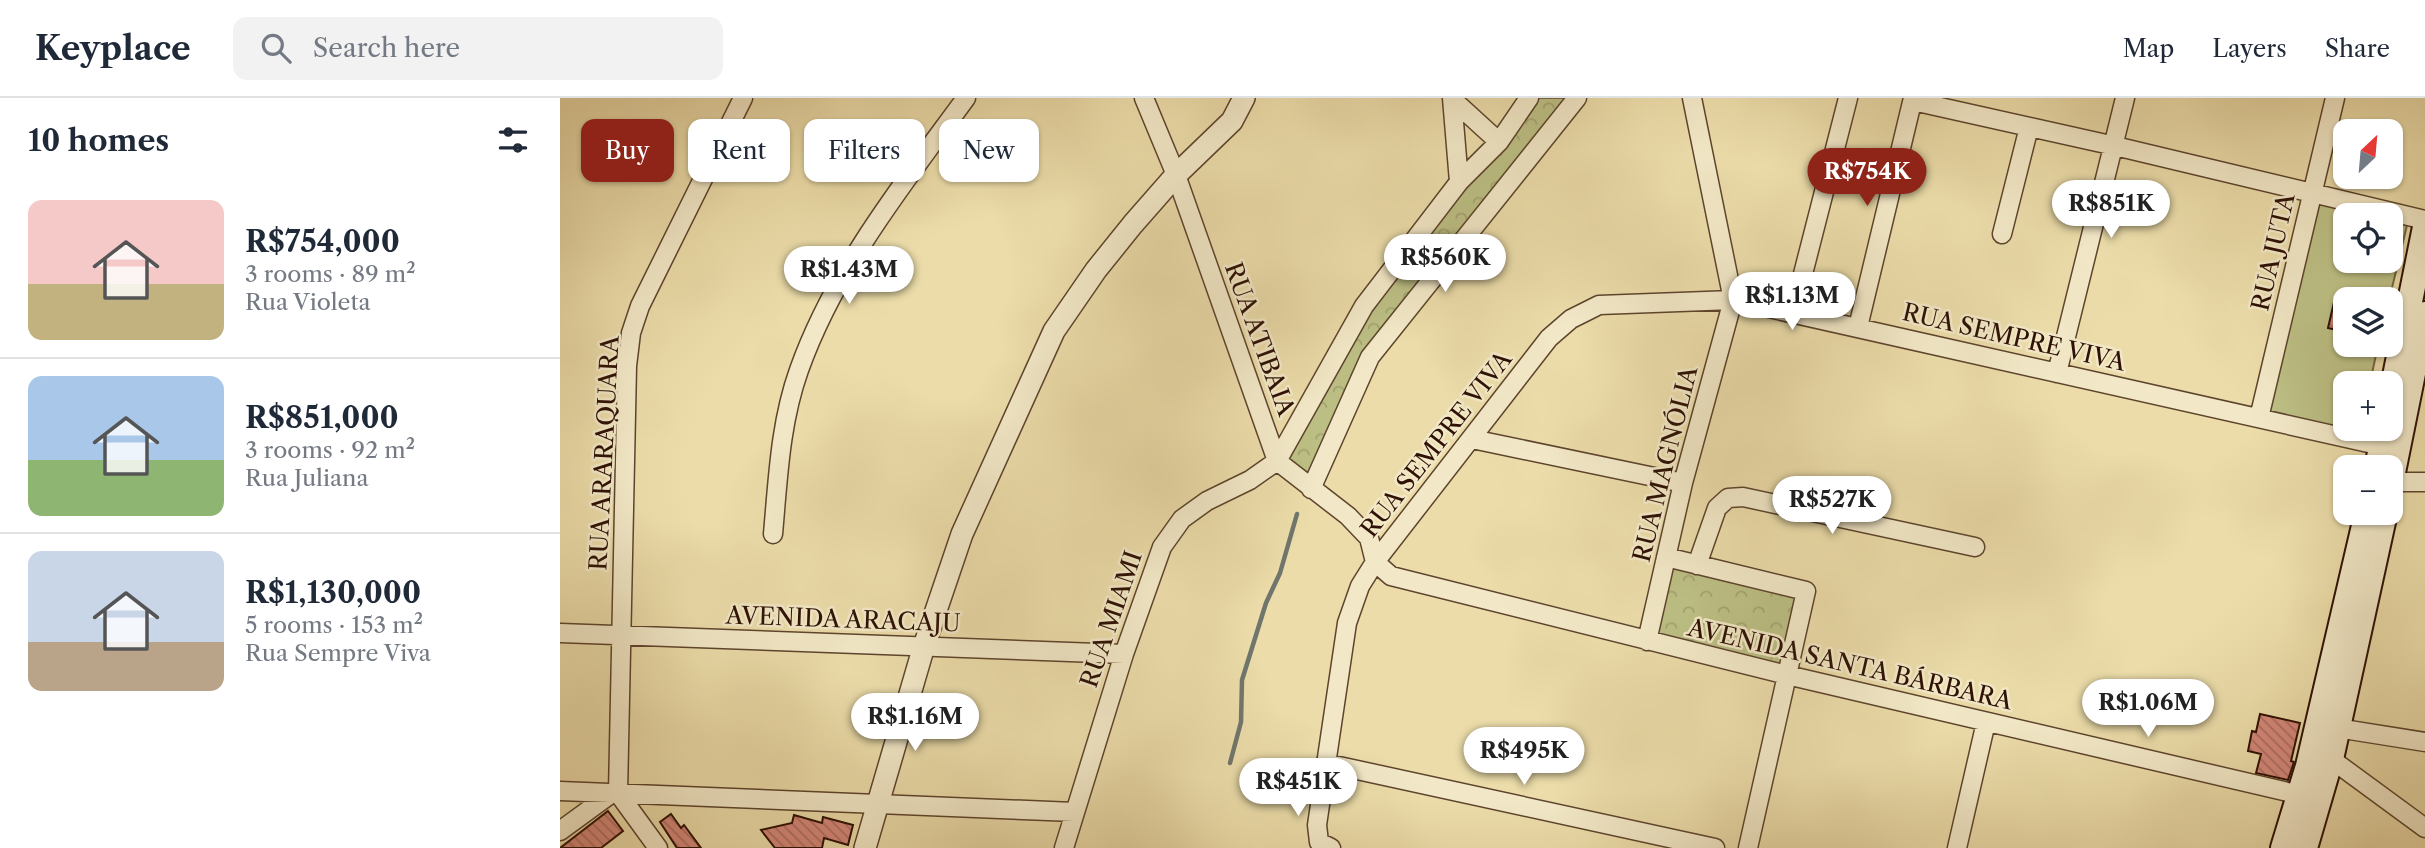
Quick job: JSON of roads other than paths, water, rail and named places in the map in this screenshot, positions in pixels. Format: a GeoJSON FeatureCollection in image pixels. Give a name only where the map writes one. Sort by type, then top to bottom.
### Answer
{"type":"FeatureCollection","features":[{"type":"Feature","properties":{"kind":"main road"},"geometry":{"type":"LineString","coordinates":[[2396,371],[2425,228]]}},
{"type":"Feature","properties":{"kind":"main road"},"geometry":{"type":"LineString","coordinates":[[2389,455],[2424,326]]}},
{"type":"Feature","properties":{"kind":"main road"},"geometry":{"type":"LineString","coordinates":[[2305,848],[2310,797],[2365,525]]}},
{"type":"Feature","properties":{"kind":"main road"},"geometry":{"type":"LineString","coordinates":[[2283,848],[2331,759],[2382,525]]}},
{"type":"Feature","properties":{"kind":"street","name":"RUA ARARAQUARA"},"geometry":{"type":"LineString","coordinates":[[615,793],[627,366],[631,333],[640,306],[743,98]]}},
{"type":"Feature","properties":{"kind":"street"},"geometry":{"type":"LineString","coordinates":[[774,534],[784,428],[798,372],[820,320],[850,261],[966,98]]}},
{"type":"Feature","properties":{"kind":"street","name":"RUA ATIBAIA"},"geometry":{"type":"LineString","coordinates":[[1144,98],[1176,175],[1277,461]]}},
{"type":"Feature","properties":{"kind":"street"},"geometry":{"type":"LineString","coordinates":[[865,848],[924,646],[962,534],[1054,331],[1096,270],[1176,175],[1232,121],[1244,98]]}},
{"type":"Feature","properties":{"kind":"street"},"geometry":{"type":"LineString","coordinates":[[1375,562],[1369,538],[1348,516],[1277,461],[1364,306],[1459,182],[1499,142],[1529,98]]}},
{"type":"Feature","properties":{"kind":"street"},"geometry":{"type":"LineString","coordinates":[[1311,489],[1370,357],[1577,98]]}},
{"type":"Feature","properties":{"kind":"street"},"geometry":{"type":"LineString","coordinates":[[1692,98],[1733,300]]}},
{"type":"Feature","properties":{"kind":"street"},"geometry":{"type":"LineString","coordinates":[[1793,313],[1848,98]]}},
{"type":"Feature","properties":{"kind":"street"},"geometry":{"type":"LineString","coordinates":[[2057,373],[2125,98]]}},
{"type":"Feature","properties":{"kind":"street","name":"RUA JUTA"},"geometry":{"type":"LineString","coordinates":[[2259,418],[2335,98]]}},
{"type":"Feature","properties":{"kind":"street"},"geometry":{"type":"LineString","coordinates":[[1452,99],[1499,142]]}},
{"type":"Feature","properties":{"kind":"street"},"geometry":{"type":"LineString","coordinates":[[1452,99],[1459,182]]}},
{"type":"Feature","properties":{"kind":"street"},"geometry":{"type":"LineString","coordinates":[[1858,327],[1913,100],[2425,220]]}},
{"type":"Feature","properties":{"kind":"street"},"geometry":{"type":"LineString","coordinates":[[2002,234],[2029,127]]}},
{"type":"Feature","properties":{"kind":"street","name":"RUA SEMPRE VIVA"},"geometry":{"type":"LineString","coordinates":[[1331,848],[1319,842],[1317,825],[1347,623],[1360,586],[1375,562],[1549,338],[1571,318],[1598,305],[1733,300],[2259,418],[2357,455]]}},
{"type":"Feature","properties":{"kind":"street","name":"RUA MAGNÓLIA"},"geometry":{"type":"LineString","coordinates":[[1647,640],[1683,483],[1733,300]]}},
{"type":"Feature","properties":{"kind":"street"},"geometry":{"type":"LineString","coordinates":[[1472,439],[1683,483]]}},
{"type":"Feature","properties":{"kind":"street","name":"RUA MIAMI"},"geometry":{"type":"LineString","coordinates":[[1064,848],[1124,654],[1161,547],[1182,519],[1207,501],[1250,480],[1277,461]]}},
{"type":"Feature","properties":{"kind":"street","name":"RUA SEMPRE VIVA"},"geometry":{"type":"LineString","coordinates":[[2403,473],[2425,482]]}},
{"type":"Feature","properties":{"kind":"street"},"geometry":{"type":"LineString","coordinates":[[1697,565],[1717,508],[1728,498],[1743,497],[1975,547]]}},
{"type":"Feature","properties":{"kind":"street"},"geometry":{"type":"LineString","coordinates":[[1666,556],[1806,591],[1748,848]]}},
{"type":"Feature","properties":{"kind":"street","name":"AVENIDA SANTA BÁRBARA"},"geometry":{"type":"LineString","coordinates":[[1375,562],[1391,576],[1787,675],[2310,797]]}},
{"type":"Feature","properties":{"kind":"street","name":"AVENIDA ARACAJU"},"geometry":{"type":"LineString","coordinates":[[560,633],[1124,654]]}},
{"type":"Feature","properties":{"kind":"street"},"geometry":{"type":"LineString","coordinates":[[1957,848],[1986,722]]}},
{"type":"Feature","properties":{"kind":"street"},"geometry":{"type":"LineString","coordinates":[[2337,729],[2425,742]]}},
{"type":"Feature","properties":{"kind":"street"},"geometry":{"type":"LineString","coordinates":[[2331,759],[2425,828]]}},
{"type":"Feature","properties":{"kind":"street"},"geometry":{"type":"LineString","coordinates":[[1325,763],[1715,848]]}},
{"type":"Feature","properties":{"kind":"street"},"geometry":{"type":"LineString","coordinates":[[560,791],[1074,812]]}},
{"type":"Feature","properties":{"kind":"street"},"geometry":{"type":"LineString","coordinates":[[560,831],[615,793]]}},
{"type":"Feature","properties":{"kind":"street"},"geometry":{"type":"LineString","coordinates":[[615,793],[658,848]]}},
{"type":"Feature","properties":{"kind":"waterway"},"geometry":{"type":"LineString","coordinates":[[1230,763],[1241,722],[1242,680],[1266,603],[1280,573],[1297,514]]}}]}
